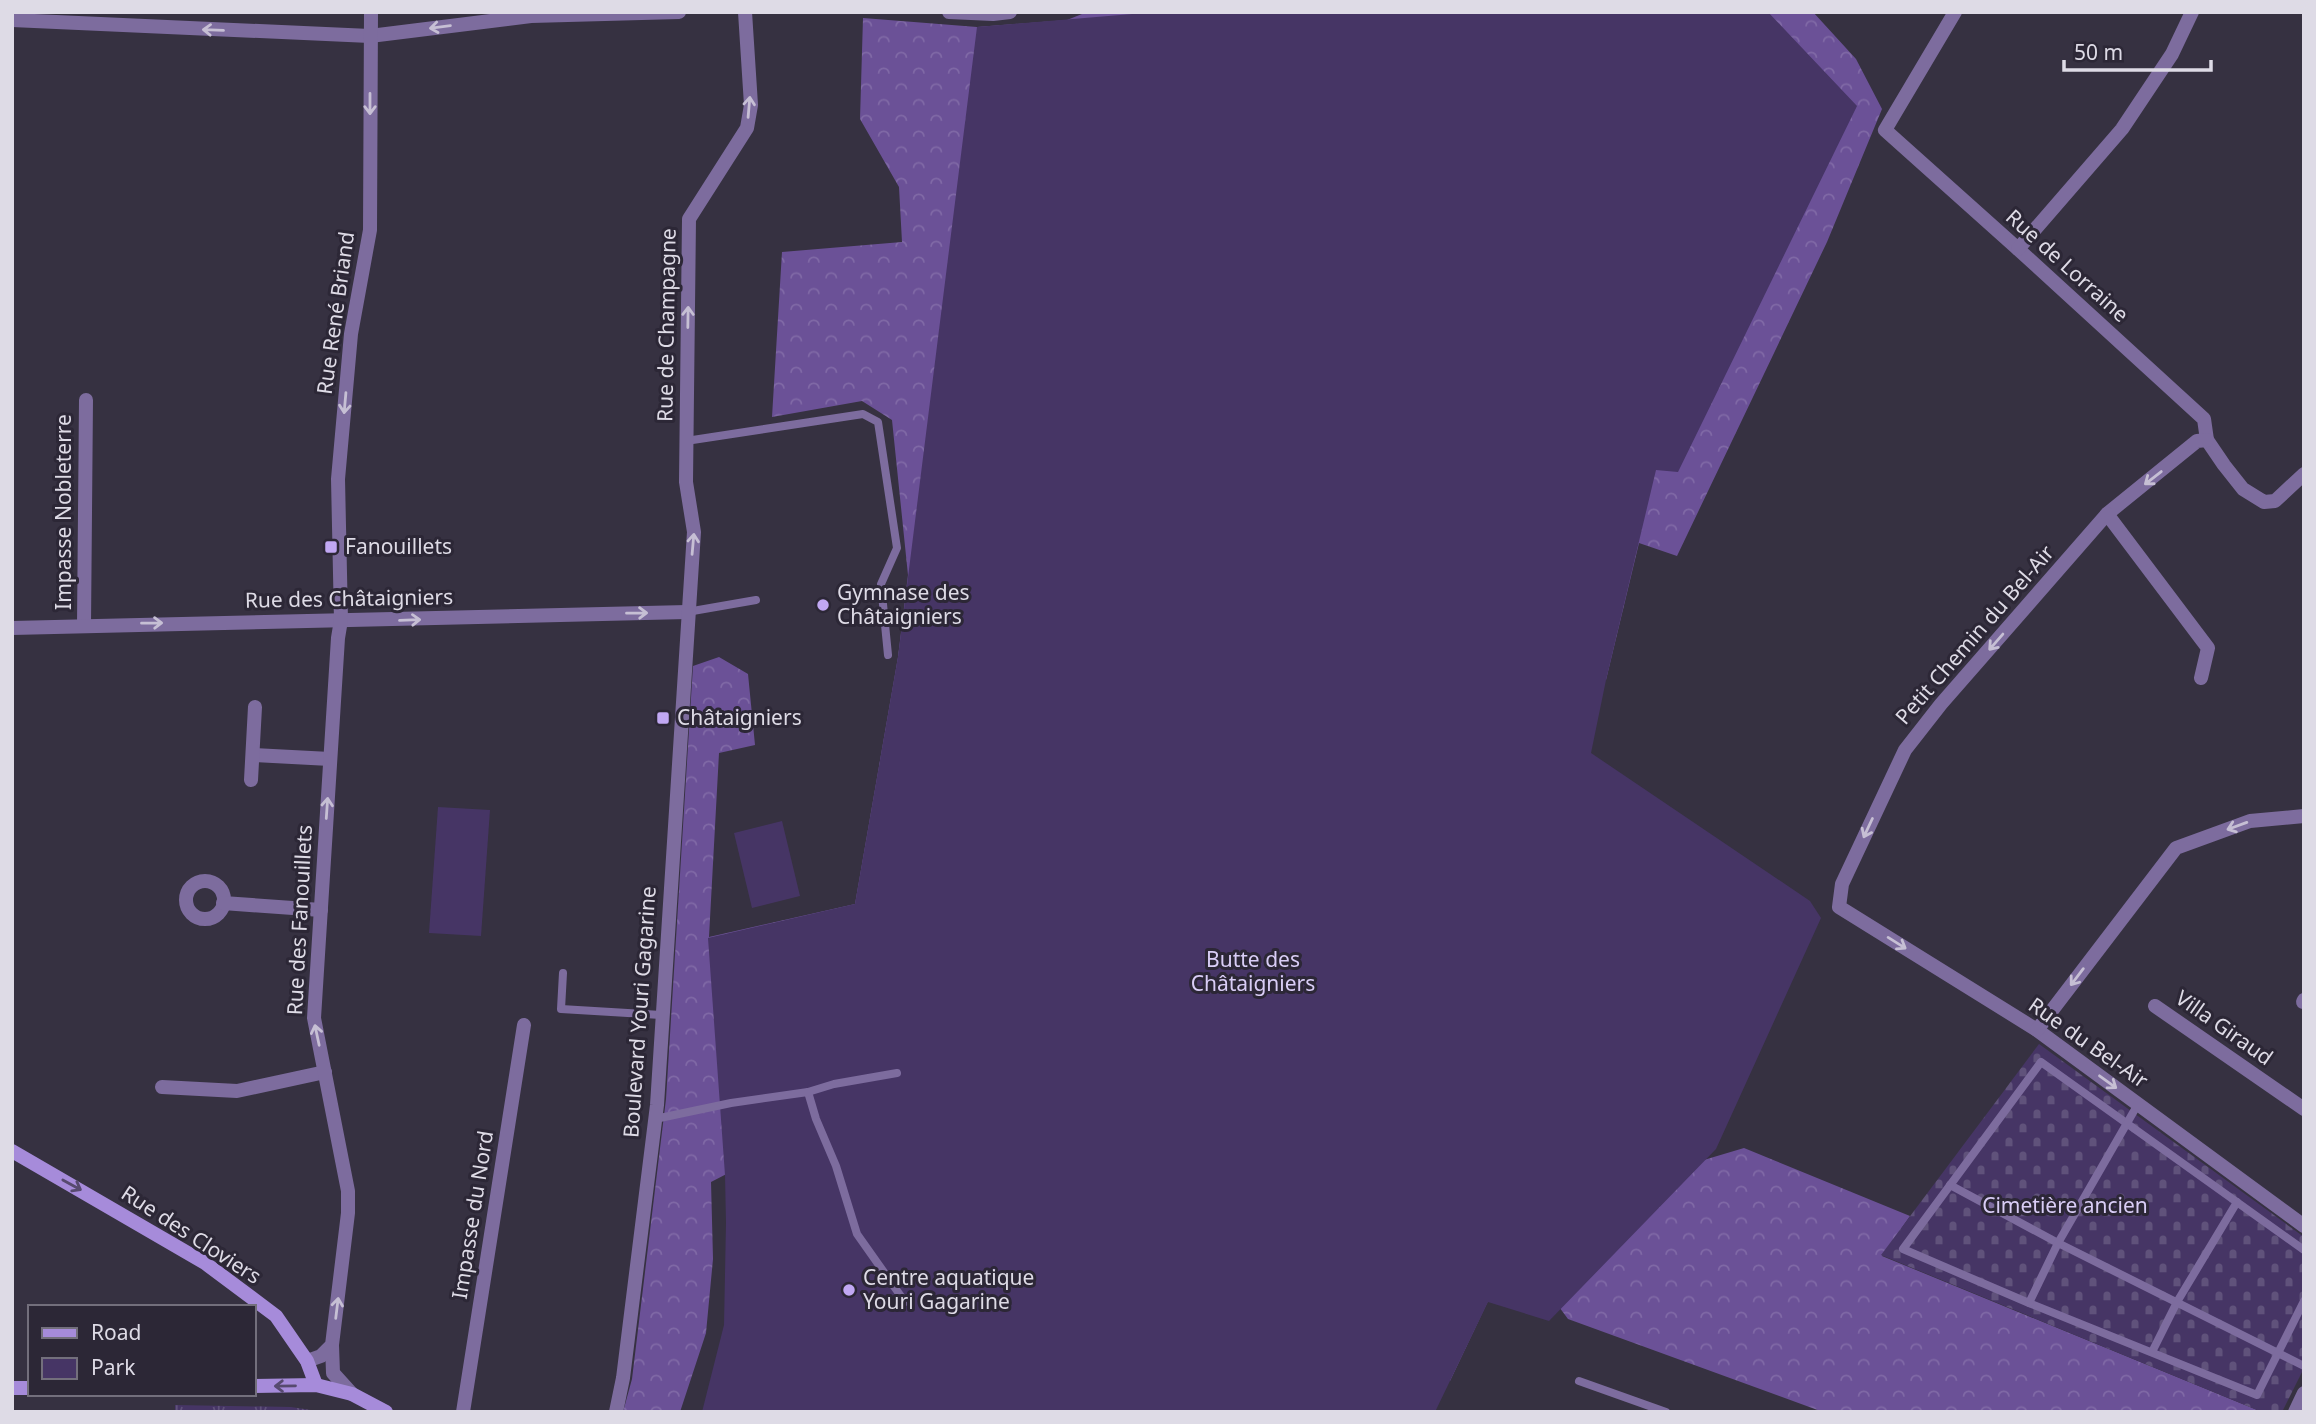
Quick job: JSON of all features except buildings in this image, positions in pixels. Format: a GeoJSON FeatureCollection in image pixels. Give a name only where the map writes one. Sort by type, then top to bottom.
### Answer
{"type":"FeatureCollection","features":[{"type":"Feature","properties":{"kind":"street","name":"Rue René Briand"},"geometry":{"type":"LineString","coordinates":[[341,620],[338,479],[351,334],[370,230],[370,12]]}},
{"type":"Feature","properties":{"kind":"street"},"geometry":{"type":"LineString","coordinates":[[12,20],[370,36],[531,16],[679,12]]}},
{"type":"Feature","properties":{"kind":"street","name":"Rue de Champagne"},"geometry":{"type":"LineString","coordinates":[[687,612],[694,532],[686,482],[689,219],[747,128],[751,105],[745,12]]}},
{"type":"Feature","properties":{"kind":"street"},"geometry":{"type":"LineString","coordinates":[[949,12],[1010,12]]}},
{"type":"Feature","properties":{"kind":"street","name":"Rue de Lorraine"},"geometry":{"type":"LineString","coordinates":[[1955,12],[1885,130],[2204,419],[2207,440],[2243,489],[2264,502],[2275,501],[2304,474]]}},
{"type":"Feature","properties":{"kind":"street"},"geometry":{"type":"LineString","coordinates":[[2018,249],[2122,129],[2172,54],[2192,12]]}},
{"type":"Feature","properties":{"kind":"street","name":"Impasse Nobleterre"},"geometry":{"type":"LineString","coordinates":[[84,625],[86,400]]}},
{"type":"Feature","properties":{"kind":"street","name":"Petit Chemin du Bel-Air"},"geometry":{"type":"LineString","coordinates":[[1839,907],[1842,884],[1905,750],[1941,704],[2107,514],[2197,441],[2207,440]]}},
{"type":"Feature","properties":{"kind":"street"},"geometry":{"type":"LineString","coordinates":[[2107,514],[2208,648],[2201,678]]}},
{"type":"Feature","properties":{"kind":"street","name":"Rue des Châtaigniers"},"geometry":{"type":"LineString","coordinates":[[12,628],[687,612]]}},
{"type":"Feature","properties":{"kind":"street","name":"Boulevard Youri Gagarine"},"geometry":{"type":"LineString","coordinates":[[616,1412],[623,1378],[655,1119],[687,612]]}},
{"type":"Feature","properties":{"kind":"street","name":"Rue des Fanouillets"},"geometry":{"type":"LineString","coordinates":[[341,620],[314,1018],[348,1191],[348,1213],[332,1345],[333,1373],[352,1394]]}},
{"type":"Feature","properties":{"kind":"street"},"geometry":{"type":"LineString","coordinates":[[251,780],[256,707]]}},
{"type":"Feature","properties":{"kind":"street"},"geometry":{"type":"LineString","coordinates":[[253,755],[330,759]]}},
{"type":"Feature","properties":{"kind":"street"},"geometry":{"type":"LineString","coordinates":[[2037,1030],[2176,848],[2250,821],[2304,816]]}},
{"type":"Feature","properties":{"kind":"street"},"geometry":{"type":"LineString","coordinates":[[223,904],[321,910]]}},
{"type":"Feature","properties":{"kind":"street","name":"Rue du Bel-Air"},"geometry":{"type":"LineString","coordinates":[[1839,907],[2037,1030],[2304,1226]]}},
{"type":"Feature","properties":{"kind":"street","name":"Villa Giraud"},"geometry":{"type":"LineString","coordinates":[[2155,1006],[2304,1109]]}},
{"type":"Feature","properties":{"kind":"street","name":"Impasse du Nord"},"geometry":{"type":"LineString","coordinates":[[463,1412],[524,1026]]}},
{"type":"Feature","properties":{"kind":"street"},"geometry":{"type":"LineString","coordinates":[[162,1087],[237,1091],[325,1072]]}},
{"type":"Feature","properties":{"kind":"street","name":"Rue des Cloviers"},"geometry":{"type":"LineString","coordinates":[[12,1151],[205,1263],[276,1316],[307,1361],[316,1385]]}},
{"type":"Feature","properties":{"kind":"street"},"geometry":{"type":"LineString","coordinates":[[307,1361],[321,1356],[332,1345]]}},
{"type":"Feature","properties":{"kind":"street"},"geometry":{"type":"LineString","coordinates":[[256,1386],[316,1385],[352,1394],[386,1412]]}},
{"type":"Feature","properties":{"kind":"street"},"geometry":{"type":"LineString","coordinates":[[2295,1412],[2304,1393]]}},
{"type":"Feature","properties":{"kind":"lane"},"geometry":{"type":"LineString","coordinates":[[687,441],[863,414],[878,422],[897,548],[881,583],[888,654]]}},
{"type":"Feature","properties":{"kind":"lane"},"geometry":{"type":"LineString","coordinates":[[687,612],[756,600]]}},
{"type":"Feature","properties":{"kind":"lane"},"geometry":{"type":"LineString","coordinates":[[564,973],[561,1009],[661,1015]]}},
{"type":"Feature","properties":{"kind":"lane"},"geometry":{"type":"LineString","coordinates":[[2304,1250],[2041,1062],[1903,1249],[2257,1395],[2304,1301]]}},
{"type":"Feature","properties":{"kind":"lane"},"geometry":{"type":"LineString","coordinates":[[655,1119],[731,1102],[808,1092],[834,1084],[897,1073]]}},
{"type":"Feature","properties":{"kind":"lane"},"geometry":{"type":"LineString","coordinates":[[808,1092],[857,1234],[905,1302]]}},
{"type":"Feature","properties":{"kind":"lane"},"geometry":{"type":"LineString","coordinates":[[2029,1303],[2058,1243],[2137,1104]]}},
{"type":"Feature","properties":{"kind":"lane"},"geometry":{"type":"LineString","coordinates":[[1950,1185],[2058,1243],[2304,1366]]}},
{"type":"Feature","properties":{"kind":"lane"},"geometry":{"type":"LineString","coordinates":[[2152,1352],[2177,1302],[2237,1202]]}},
{"type":"Feature","properties":{"kind":"lane"},"geometry":{"type":"LineString","coordinates":[[1579,1381],[1665,1412]]}},
{"type":"Feature","properties":{"kind":"green space"},"geometry":{"type":"Polygon","coordinates":[[[1087,12],[1813,12],[1856,59],[1882,109],[1827,242],[1677,556],[1639,543],[1606,680],[1091,555],[742,1166],[711,1182],[713,1259],[706,1333],[680,1412],[623,1412],[632,1379],[666,1099],[693,666],[719,657],[748,674],[755,745],[719,753],[709,937],[855,904],[898,657],[908,575],[892,420],[862,401],[772,417],[782,252],[902,242],[899,187],[860,119],[863,18],[977,27],[1067,20],[1087,12]]]}},
{"type":"Feature","properties":{"kind":"green space","name":"Butte des Châtaigniers"},"geometry":{"type":"Polygon","coordinates":[[[1156,12],[1768,12],[1857,106],[1678,472],[1656,470],[1591,753],[1810,901],[1821,918],[1716,1149],[1549,1321],[1488,1302],[1435,1412],[702,1412],[724,1325],[726,1223],[708,938],[855,904],[898,657],[977,27],[1156,12]]]}},
{"type":"Feature","properties":{"kind":"green space"},"geometry":{"type":"Polygon","coordinates":[[[438,807],[490,810],[481,936],[429,933],[438,807]]]}},
{"type":"Feature","properties":{"kind":"green space"},"geometry":{"type":"Polygon","coordinates":[[[782,821],[800,896],[752,908],[734,833],[782,821]]]}},
{"type":"Feature","properties":{"kind":"green space","name":"Cimetière ancien"},"geometry":{"type":"Polygon","coordinates":[[[2039,1044],[2304,1237],[2304,1368],[2282,1412],[2262,1412],[1881,1255],[2039,1044]]]}},
{"type":"Feature","properties":{"kind":"green space"},"geometry":{"type":"Polygon","coordinates":[[[1744,1148],[1910,1216],[1882,1256],[2262,1412],[1823,1412],[1568,1319],[1528,1265],[1488,1301],[1450,1381],[1375,1236],[1687,1165],[1744,1148]]]}},
{"type":"Feature","properties":{"kind":"green space"},"geometry":{"type":"Polygon","coordinates":[[[175,1405],[291,1407],[324,1412],[175,1412],[175,1405]]]}},
{"type":"Feature","properties":{"kind":"place","name":"Fanouillets"},"geometry":{"type":"Point","coordinates":[331,547]}},
{"type":"Feature","properties":{"kind":"place","name":"Gymnase des Châtaigniers"},"geometry":{"type":"Point","coordinates":[823,605]}},
{"type":"Feature","properties":{"kind":"place","name":"Châtaigniers"},"geometry":{"type":"Point","coordinates":[663,718]}},
{"type":"Feature","properties":{"kind":"place","name":"Centre aquatique Youri Gagarine"},"geometry":{"type":"Point","coordinates":[849,1290]}}]}
